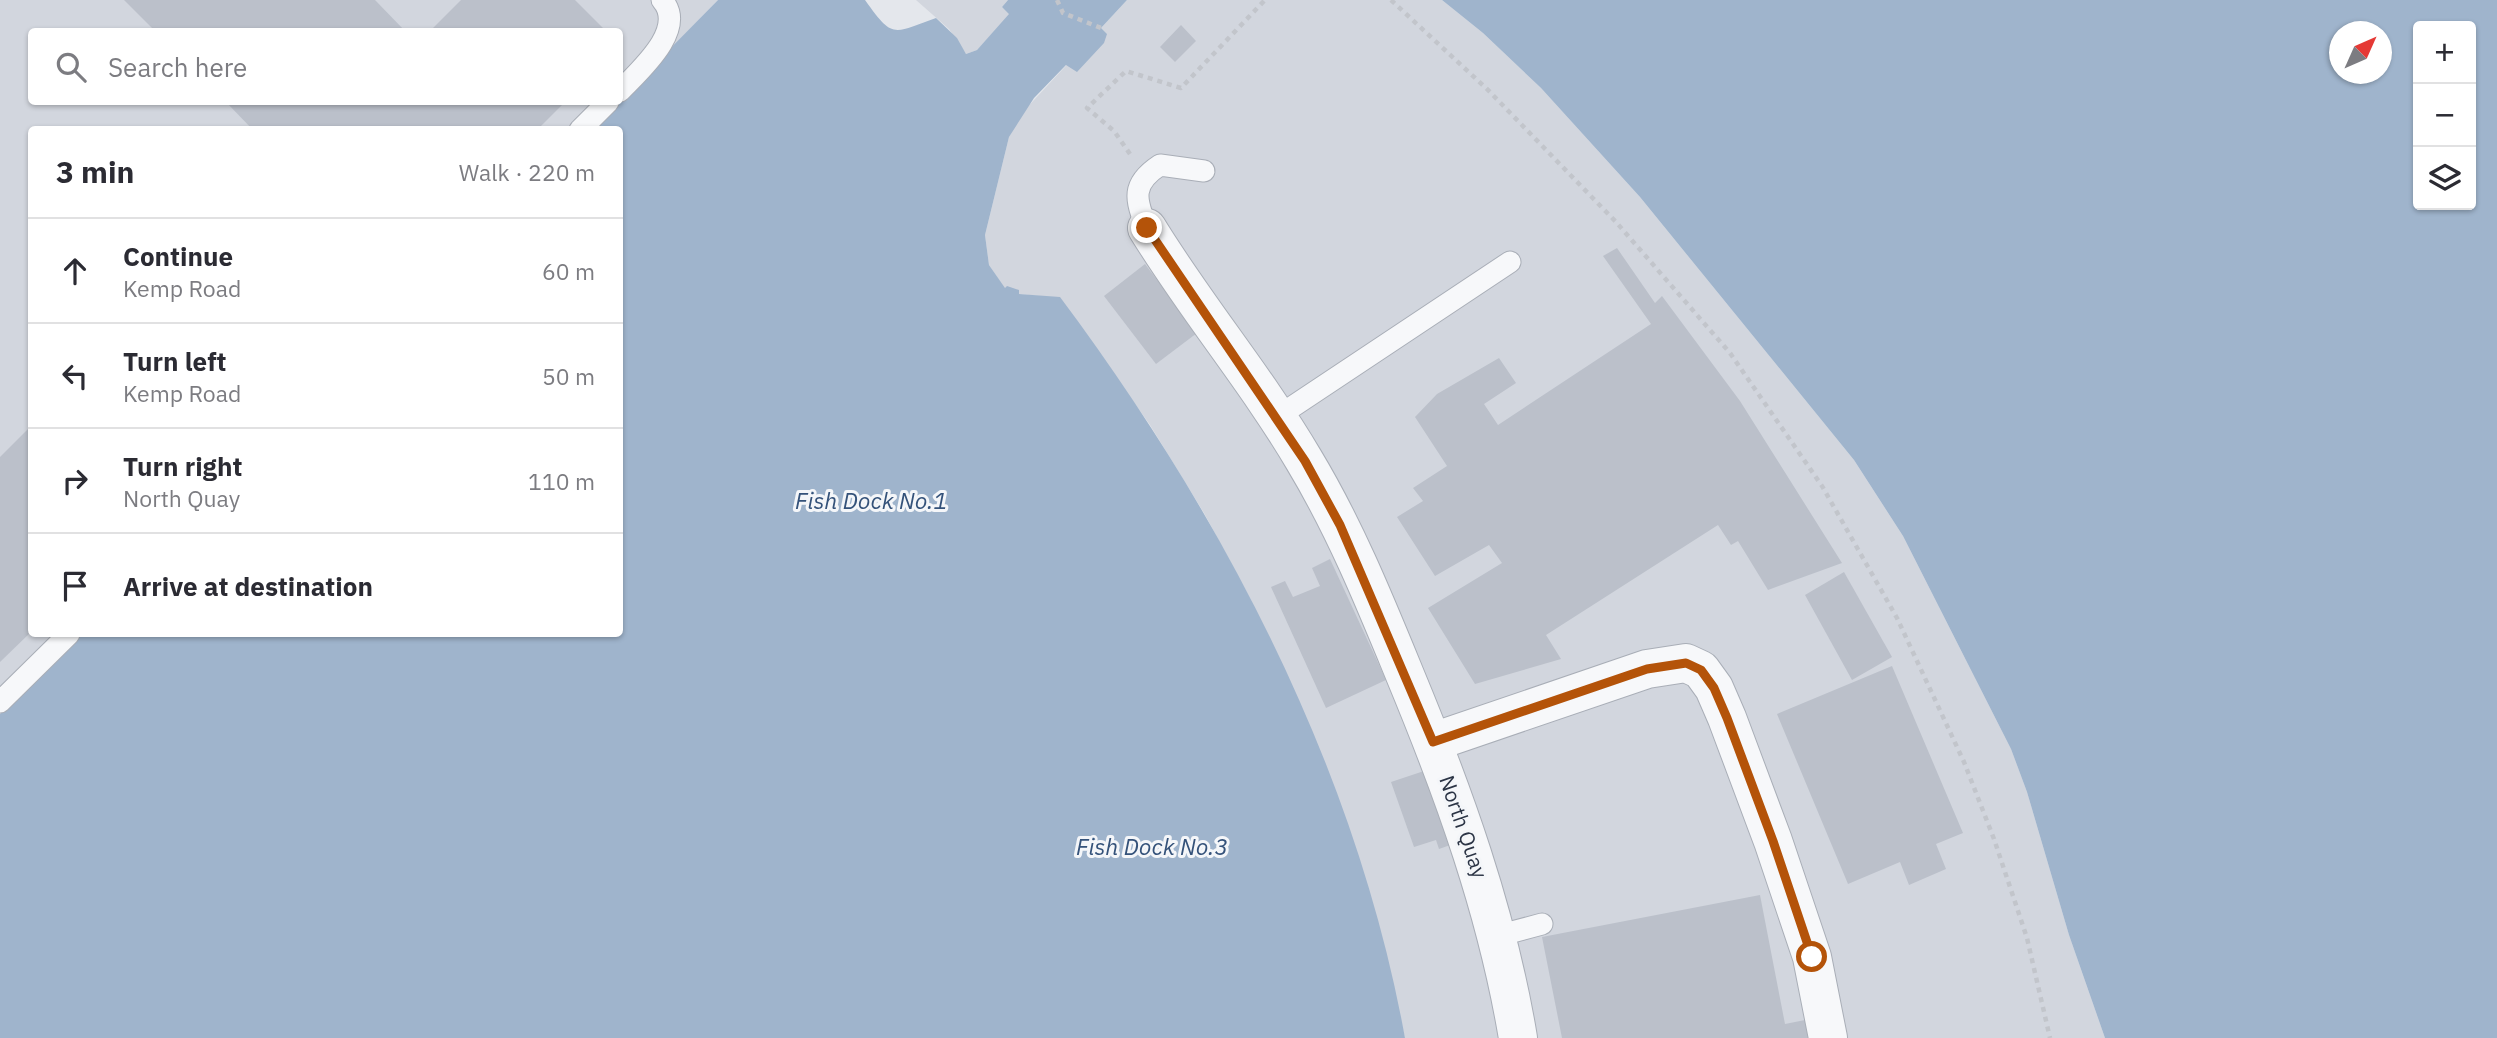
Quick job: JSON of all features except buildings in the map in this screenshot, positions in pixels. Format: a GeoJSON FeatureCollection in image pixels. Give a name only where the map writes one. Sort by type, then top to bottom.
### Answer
{"type":"FeatureCollection","features":[{"type":"Feature","properties":{"kind":"street","name":"North Quay"},"geometry":{"type":"LineString","coordinates":[[1147,228],[1277,416],[1340,525],[1433,742],[1465,826],[1497,936],[1518,1038]]}},
{"type":"Feature","properties":{"kind":"street"},"geometry":{"type":"LineString","coordinates":[[1433,742],[1647,669],[1686,663],[1701,670],[1714,688],[1727,718],[1773,841],[1812,957],[1828,1038]]}},
{"type":"Feature","properties":{"kind":"lane"},"geometry":{"type":"LineString","coordinates":[[623,87],[646,64],[669,33],[667,5],[662,0]]}},
{"type":"Feature","properties":{"kind":"lane"},"geometry":{"type":"LineString","coordinates":[[584,126],[605,105]]}},
{"type":"Feature","properties":{"kind":"lane"},"geometry":{"type":"LineString","coordinates":[[1147,228],[1138,207],[1138,188],[1145,175],[1160,165],[1204,171]]}},
{"type":"Feature","properties":{"kind":"lane"},"geometry":{"type":"LineString","coordinates":[[1277,416],[1510,262]]}},
{"type":"Feature","properties":{"kind":"lane"},"geometry":{"type":"LineString","coordinates":[[0,702],[66,637]]}},
{"type":"Feature","properties":{"kind":"lane"},"geometry":{"type":"LineString","coordinates":[[1497,936],[1542,924]]}},
{"type":"Feature","properties":{"kind":"path"},"geometry":{"type":"LineString","coordinates":[[1057,0],[1063,13],[1101,28]]}},
{"type":"Feature","properties":{"kind":"path"},"geometry":{"type":"LineString","coordinates":[[1145,175],[1114,131],[1087,108],[1126,71],[1181,88],[1265,0]]}},
{"type":"Feature","properties":{"kind":"path"},"geometry":{"type":"LineString","coordinates":[[1391,0],[1487,89],[1616,222],[1730,354],[1822,486],[1897,618],[1964,762],[1994,839],[2027,938],[2050,1038]]}},
{"type":"Feature","properties":{"kind":"shaded area"},"geometry":{"type":"Polygon","coordinates":[[[0,0],[718,0],[623,98],[623,28],[28,28],[28,105],[616,105],[595,126],[28,126],[28,637],[78,637],[0,714],[0,0]]]}},
{"type":"Feature","properties":{"kind":"shaded area"},"geometry":{"type":"Polygon","coordinates":[[[916,0],[1008,0],[1002,7],[1010,14],[977,50],[966,54],[949,29],[916,0]]]}},
{"type":"Feature","properties":{"kind":"shaded area"},"geometry":{"type":"Polygon","coordinates":[[[1127,0],[1442,0],[1483,33],[1541,88],[1640,197],[1854,460],[1903,536],[2011,749],[2027,792],[2069,935],[2105,1038],[1405,1038],[1381,936],[1350,836],[1251,600],[1204,513],[1150,425],[1060,298],[1019,294],[1005,289],[989,265],[985,235],[1009,137],[1021,114],[1127,0]]]}},
{"type":"Feature","properties":{"kind":"water","name":"Fish Dock No.1"},"geometry":{"type":"Polygon","coordinates":[[[718,0],[865,0],[882,22],[894,30],[902,30],[936,18],[957,38],[966,54],[977,50],[1009,14],[1002,7],[1008,0],[1127,0],[1101,28],[1107,34],[1104,43],[1077,72],[1066,65],[1034,98],[1009,137],[985,235],[989,265],[1005,288],[1007,286],[1019,290],[1019,294],[1060,297],[1120,380],[1176,467],[1228,556],[1275,648],[1317,742],[1353,839],[1383,938],[1405,1038],[0,1038],[0,714],[79,637],[623,637],[623,126],[594,126],[615,105],[623,105],[623,96],[718,0]]]}},
{"type":"Feature","properties":{"kind":"water"},"geometry":{"type":"Polygon","coordinates":[[[1442,0],[2497,0],[2497,1038],[2105,1038],[2069,935],[2027,792],[2011,749],[1903,536],[1854,460],[1640,197],[1541,88],[1483,33],[1442,0]]]}},
{"type":"Feature","properties":{"kind":"route"},"geometry":{"type":"LineString","coordinates":[[1147,228],[1305,461],[1340,525],[1433,742],[1647,669],[1686,663],[1701,670],[1714,688],[1727,718],[1773,841],[1812,957]]}},
{"type":"Feature","properties":{"kind":"water label","name":"Fish Dock No.3"},"geometry":{"type":"Point","coordinates":[1152,847]}}]}
